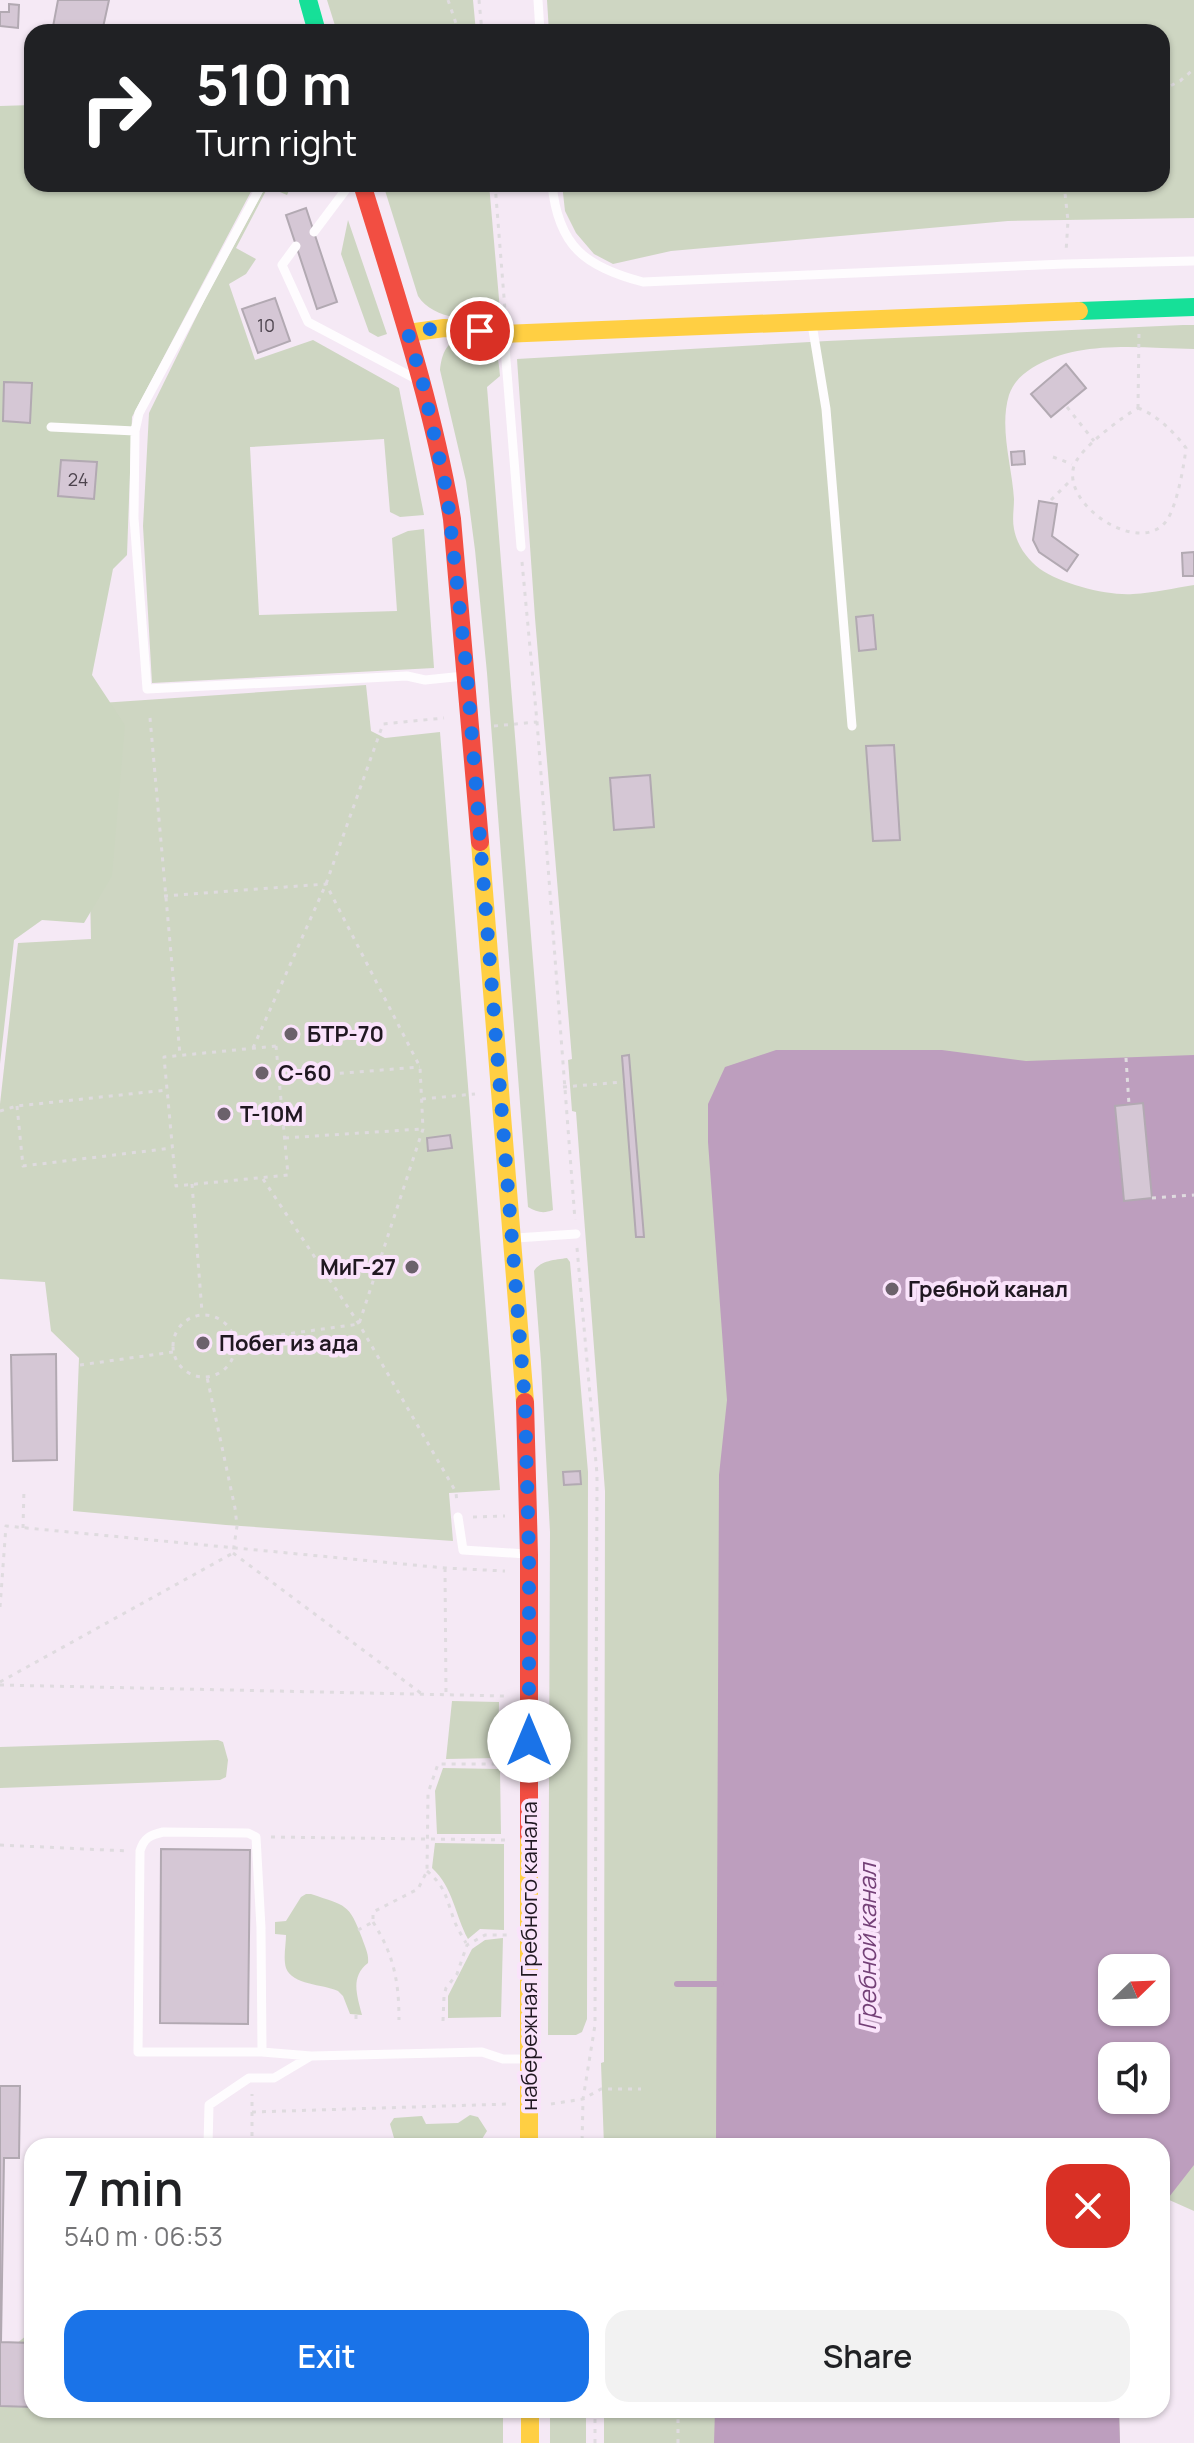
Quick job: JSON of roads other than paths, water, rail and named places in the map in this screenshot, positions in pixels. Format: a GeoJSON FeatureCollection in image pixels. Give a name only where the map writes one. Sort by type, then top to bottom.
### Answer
{"type":"FeatureCollection","features":[{"type":"Feature","properties":{"kind":"street"},"geometry":{"type":"LineString","coordinates":[[308,0],[315,24]]}},
{"type":"Feature","properties":{"kind":"street","name":"набережная Гребного канала"},"geometry":{"type":"LineString","coordinates":[[364,192],[423,384],[443,466],[452,519],[467,675],[525,1403],[529,1555],[529,2138]]}},
{"type":"Feature","properties":{"kind":"street"},"geometry":{"type":"LineString","coordinates":[[408,333],[429,328],[457,327],[503,334],[1194,307]]}},
{"type":"Feature","properties":{"kind":"street"},"geometry":{"type":"LineString","coordinates":[[530,2418],[530,2443]]}},
{"type":"Feature","properties":{"kind":"lane"},"geometry":{"type":"LineString","coordinates":[[538,0],[540,24]]}},
{"type":"Feature","properties":{"kind":"lane"},"geometry":{"type":"LineString","coordinates":[[258,192],[139,413],[135,431],[134,518],[147,689],[407,676],[425,680],[467,675]]}},
{"type":"Feature","properties":{"kind":"lane"},"geometry":{"type":"LineString","coordinates":[[314,232],[344,192]]}},
{"type":"Feature","properties":{"kind":"lane"},"geometry":{"type":"LineString","coordinates":[[553,192],[554,203],[572,245],[589,261],[613,274],[643,282],[1194,261]]}},
{"type":"Feature","properties":{"kind":"lane"},"geometry":{"type":"LineString","coordinates":[[296,246],[282,265],[308,322],[423,384]]}},
{"type":"Feature","properties":{"kind":"lane"},"geometry":{"type":"LineString","coordinates":[[811,321],[826,409],[852,726]]}},
{"type":"Feature","properties":{"kind":"lane"},"geometry":{"type":"LineString","coordinates":[[503,334],[521,547]]}},
{"type":"Feature","properties":{"kind":"lane"},"geometry":{"type":"LineString","coordinates":[[51,427],[135,431]]}},
{"type":"Feature","properties":{"kind":"lane"},"geometry":{"type":"LineString","coordinates":[[512,1238],[576,1234]]}},
{"type":"Feature","properties":{"kind":"lane"},"geometry":{"type":"LineString","coordinates":[[458,1517],[463,1550],[529,1555]]}},
{"type":"Feature","properties":{"kind":"lane"},"geometry":{"type":"LineString","coordinates":[[262,2052],[261,1928],[256,1837],[248,1833],[163,1832],[151,1835],[143,1840],[140,1851],[138,2052],[262,2052],[311,2056],[482,2052],[503,2059],[528,2059]]}},
{"type":"Feature","properties":{"kind":"lane"},"geometry":{"type":"LineString","coordinates":[[208,2138],[209,2105],[252,2078],[274,2078],[311,2056]]}},
{"type":"Feature","properties":{"kind":"water","name":"Гребной канал"},"geometry":{"type":"Polygon","coordinates":[[[776,1050],[942,1050],[1026,1061],[1194,1055],[1194,2165],[1170,2196],[1170,2138],[716,2138],[719,1475],[727,1400],[708,1142],[708,1104],[725,1067],[776,1050]]]}},
{"type":"Feature","properties":{"kind":"water"},"geometry":{"type":"Polygon","coordinates":[[[715,2418],[1119,2418],[1120,2443],[714,2443],[715,2418]]]}},
{"type":"Feature","properties":{"kind":"waterway"},"geometry":{"type":"LineString","coordinates":[[677,1984],[721,1984]]}},
{"type":"Feature","properties":{"kind":"place","name":"БТР-70"},"geometry":{"type":"Point","coordinates":[291,1034]}},
{"type":"Feature","properties":{"kind":"place","name":"С-60"},"geometry":{"type":"Point","coordinates":[262,1073]}},
{"type":"Feature","properties":{"kind":"place","name":"Т-10М"},"geometry":{"type":"Point","coordinates":[224,1114]}},
{"type":"Feature","properties":{"kind":"place","name":"МиГ-27"},"geometry":{"type":"Point","coordinates":[412,1267]}},
{"type":"Feature","properties":{"kind":"place","name":"Гребной канал"},"geometry":{"type":"Point","coordinates":[892,1289]}},
{"type":"Feature","properties":{"kind":"place","name":"Побег из ада"},"geometry":{"type":"Point","coordinates":[203,1343]}}]}
